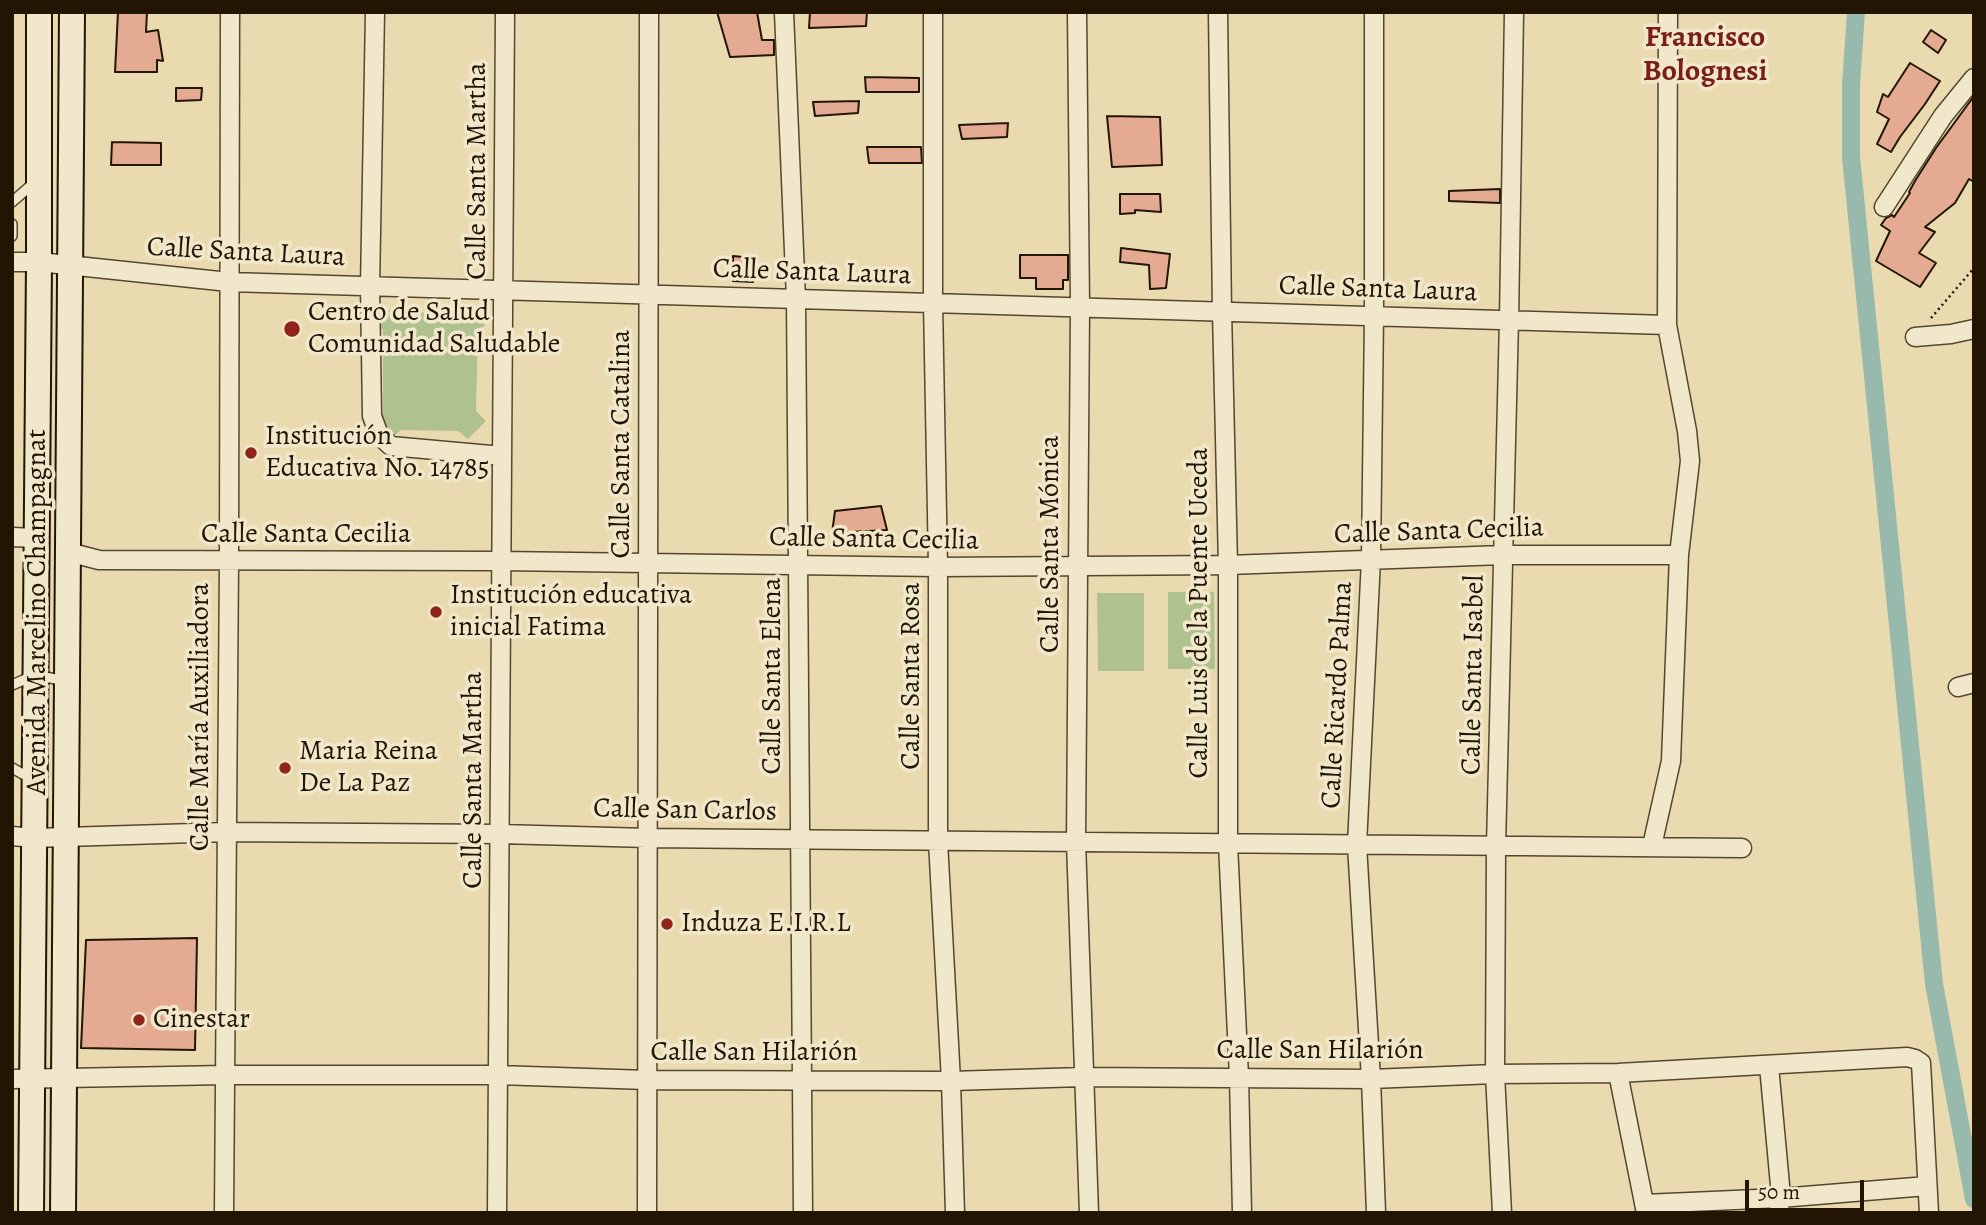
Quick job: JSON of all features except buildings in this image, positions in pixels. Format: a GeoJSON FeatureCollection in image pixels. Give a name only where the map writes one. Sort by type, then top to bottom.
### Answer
{"type":"FeatureCollection","features":[{"type":"Feature","properties":{"kind":"main road","name":"Avenida Marcelino Champagnat"},"geometry":{"type":"LineString","coordinates":[[31,1213],[22,1078],[23,837],[34,780],[24,680],[20,261],[39,178],[39,12]]}},
{"type":"Feature","properties":{"kind":"main road","name":"Avenida Marcelino Champagnat"},"geometry":{"type":"LineString","coordinates":[[63,1213],[72,12]]}},
{"type":"Feature","properties":{"kind":"street","name":"Calle María Auxiliadora"},"geometry":{"type":"LineString","coordinates":[[224,1213],[230,12]]}},
{"type":"Feature","properties":{"kind":"street"},"geometry":{"type":"LineString","coordinates":[[375,12],[370,287],[372,416],[379,435],[391,446],[502,456]]}},
{"type":"Feature","properties":{"kind":"street","name":"Calle Santa Martha"},"geometry":{"type":"LineString","coordinates":[[497,1213],[505,12]]}},
{"type":"Feature","properties":{"kind":"street","name":"Calle Santa Catalina"},"geometry":{"type":"LineString","coordinates":[[647,1213],[649,12]]}},
{"type":"Feature","properties":{"kind":"street","name":"Calle Santa Elena"},"geometry":{"type":"LineString","coordinates":[[784,12],[796,299],[803,1213]]}},
{"type":"Feature","properties":{"kind":"street","name":"Calle Santa Rosa"},"geometry":{"type":"LineString","coordinates":[[933,12],[938,841],[955,1213]]}},
{"type":"Feature","properties":{"kind":"street","name":"Calle Santa Mónica"},"geometry":{"type":"LineString","coordinates":[[1077,12],[1080,307],[1076,842],[1089,1213]]}},
{"type":"Feature","properties":{"kind":"street","name":"Calle Luis de la Puente Uceda"},"geometry":{"type":"LineString","coordinates":[[1218,12],[1228,565],[1228,844],[1239,1077],[1242,1213]]}},
{"type":"Feature","properties":{"kind":"street","name":"Calle Ricardo Palma"},"geometry":{"type":"LineString","coordinates":[[1374,12],[1371,559],[1357,845],[1376,1213]]}},
{"type":"Feature","properties":{"kind":"street","name":"Calle Santa Isabel"},"geometry":{"type":"LineString","coordinates":[[1502,1213],[1495,1074],[1496,846],[1514,12]]}},
{"type":"Feature","properties":{"kind":"street"},"geometry":{"type":"LineString","coordinates":[[1652,846],[1671,761],[1679,555],[1689,461],[1687,431],[1667,325],[1668,12]]}},
{"type":"Feature","properties":{"kind":"street"},"geometry":{"type":"LineString","coordinates":[[1884,207],[1943,116],[1974,78]]}},
{"type":"Feature","properties":{"kind":"street","name":"Calle Santa Laura"},"geometry":{"type":"LineString","coordinates":[[20,261],[229,282],[1667,325]]}},
{"type":"Feature","properties":{"kind":"street"},"geometry":{"type":"LineString","coordinates":[[1915,337],[1974,329]]}},
{"type":"Feature","properties":{"kind":"street","name":"Calle Santa Cecilia"},"geometry":{"type":"LineString","coordinates":[[68,552],[99,561],[501,561],[1077,568],[1503,555],[1679,555]]}},
{"type":"Feature","properties":{"kind":"street","name":"Calle San Carlos"},"geometry":{"type":"LineString","coordinates":[[23,837],[226,832],[1742,848]]}},
{"type":"Feature","properties":{"kind":"street","name":"Calle San Hilarión"},"geometry":{"type":"LineString","coordinates":[[22,1078],[498,1075],[648,1080],[951,1081],[1083,1077],[1371,1079],[1618,1073],[1907,1057],[1921,1063],[1927,1186]]}},
{"type":"Feature","properties":{"kind":"street"},"geometry":{"type":"LineString","coordinates":[[1769,1066],[1779,1206]]}},
{"type":"Feature","properties":{"kind":"street"},"geometry":{"type":"LineString","coordinates":[[1618,1073],[1645,1208],[1779,1206],[1927,1186],[1929,1213]]}},
{"type":"Feature","properties":{"kind":"lane"},"geometry":{"type":"LineString","coordinates":[[12,202],[39,178]]}},
{"type":"Feature","properties":{"kind":"lane"},"geometry":{"type":"LineString","coordinates":[[12,224],[12,236]]}},
{"type":"Feature","properties":{"kind":"lane"},"geometry":{"type":"LineString","coordinates":[[24,680],[67,681]]}},
{"type":"Feature","properties":{"kind":"lane"},"geometry":{"type":"LineString","coordinates":[[12,768],[34,780]]}},
{"type":"Feature","properties":{"kind":"path"},"geometry":{"type":"LineString","coordinates":[[1915,337],[1974,268]]}},
{"type":"Feature","properties":{"kind":"green space"},"geometry":{"type":"Polygon","coordinates":[[[467,305],[485,325],[478,331],[476,411],[486,421],[468,439],[458,431],[401,430],[393,437],[377,423],[383,415],[383,330],[376,322],[394,306],[401,312],[459,313],[467,305]]]}},
{"type":"Feature","properties":{"kind":"green space"},"geometry":{"type":"Polygon","coordinates":[[[1168,592],[1214,592],[1215,669],[1168,669],[1168,592]]]}},
{"type":"Feature","properties":{"kind":"green space"},"geometry":{"type":"Polygon","coordinates":[[[1097,593],[1144,593],[1144,671],[1098,671],[1097,593]]]}},
{"type":"Feature","properties":{"kind":"waterway"},"geometry":{"type":"LineString","coordinates":[[1856,12],[1851,85],[1851,157],[1934,984],[1974,1199]]}},
{"type":"Feature","properties":{"kind":"place","name":"Centro de Salud Comunidad Saludable"},"geometry":{"type":"Point","coordinates":[292,329]}},
{"type":"Feature","properties":{"kind":"place","name":"Institución Educativa No. 14785"},"geometry":{"type":"Point","coordinates":[251,453]}},
{"type":"Feature","properties":{"kind":"place","name":"Institución educativa inicial Fatima"},"geometry":{"type":"Point","coordinates":[436,612]}},
{"type":"Feature","properties":{"kind":"place","name":"Maria Reina De La Paz"},"geometry":{"type":"Point","coordinates":[285,768]}},
{"type":"Feature","properties":{"kind":"place","name":"Induza E.I.R.L"},"geometry":{"type":"Point","coordinates":[667,924]}},
{"type":"Feature","properties":{"kind":"place","name":"Cinestar"},"geometry":{"type":"Point","coordinates":[139,1020]}},
{"type":"Feature","properties":{"kind":"district","name":"Francisco Bolognesi"},"geometry":{"type":"Point","coordinates":[1705,56]}}]}
